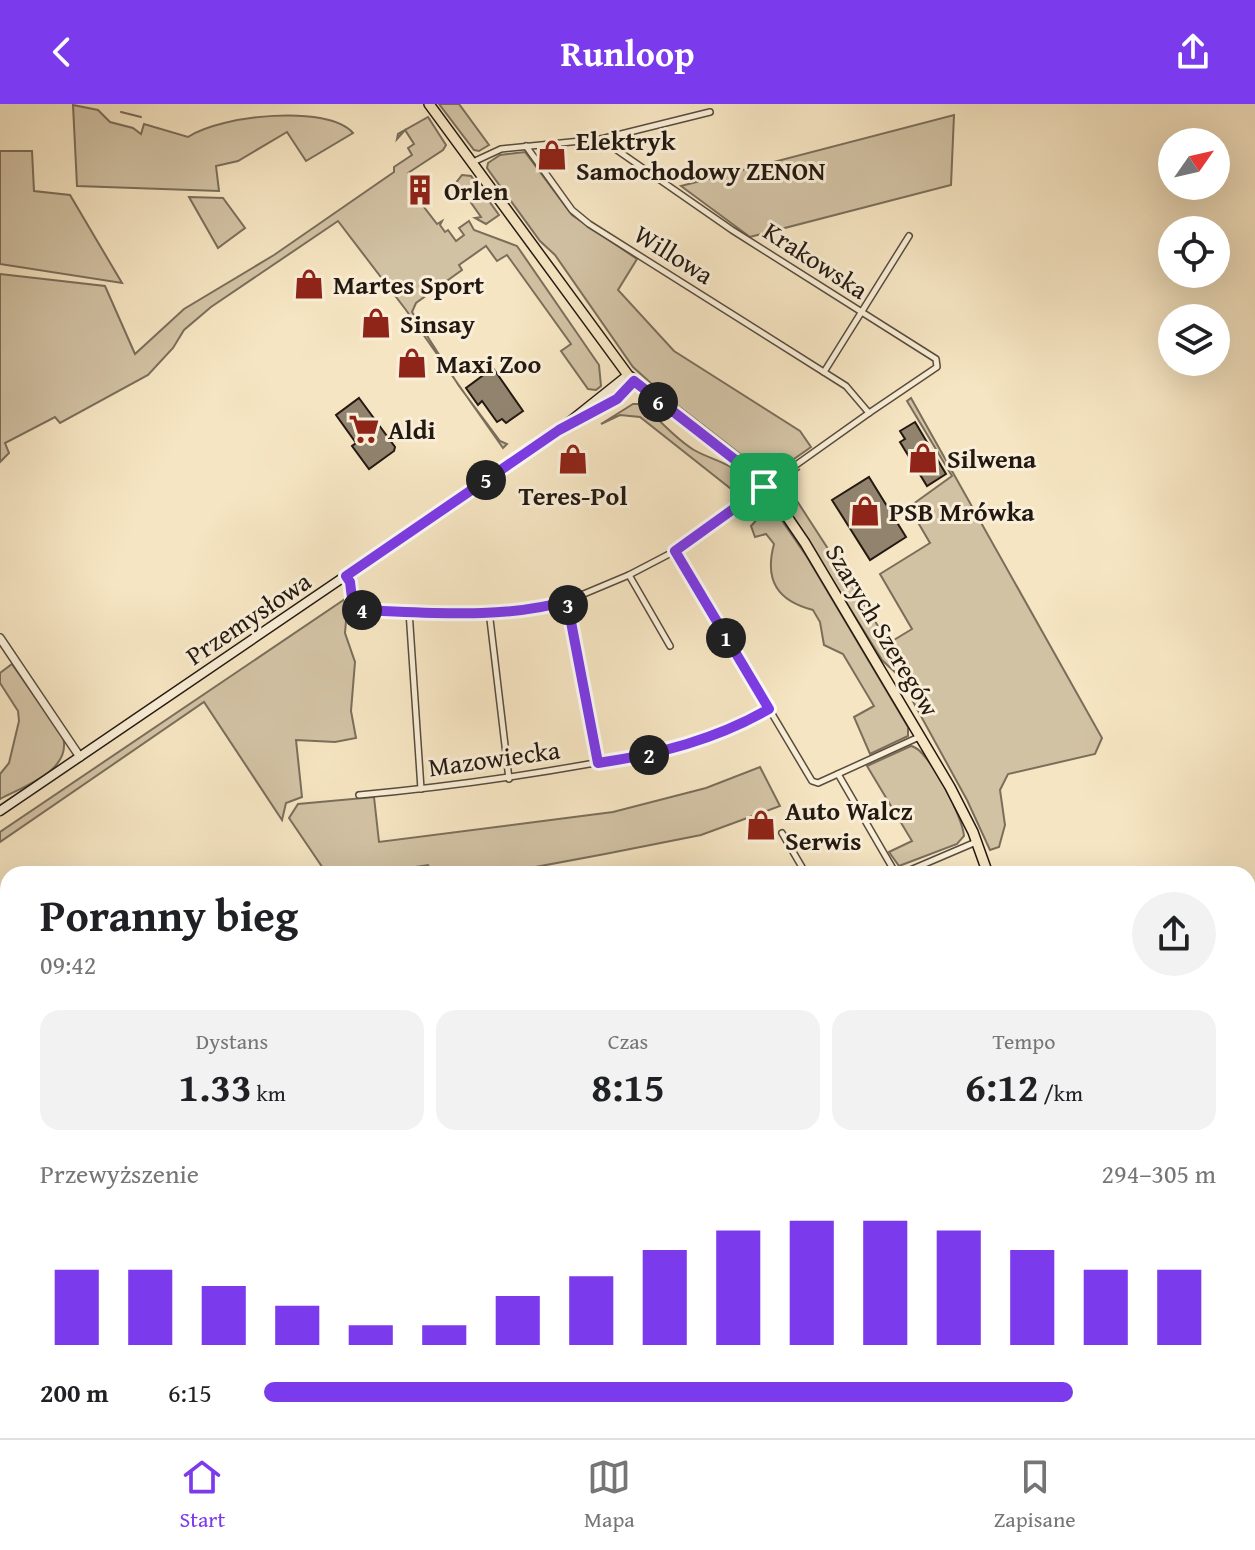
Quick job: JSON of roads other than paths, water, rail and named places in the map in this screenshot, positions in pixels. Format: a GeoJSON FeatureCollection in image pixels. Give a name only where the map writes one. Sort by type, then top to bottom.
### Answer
{"type":"FeatureCollection","features":[{"type":"Feature","properties":{"kind":"main road","name":"Szarych Szeregów"},"geometry":{"type":"LineString","coordinates":[[429,104],[631,378],[743,466],[764,487],[805,543],[950,787],[977,841],[985,866]]}},
{"type":"Feature","properties":{"kind":"main road","name":"Przemysłowa"},"geometry":{"type":"LineString","coordinates":[[0,811],[631,378]]}},
{"type":"Feature","properties":{"kind":"street"},"geometry":{"type":"LineString","coordinates":[[472,163],[501,149],[601,139],[710,112]]}},
{"type":"Feature","properties":{"kind":"street","name":"Krakowska"},"geometry":{"type":"LineString","coordinates":[[346,576],[350,582],[353,606],[358,610],[489,611],[545,607],[567,601],[629,575],[675,551],[939,363],[601,139]]}},
{"type":"Feature","properties":{"kind":"street","name":"Willowa"},"geometry":{"type":"LineString","coordinates":[[526,146],[572,210],[589,224],[846,386],[869,413]]}},
{"type":"Feature","properties":{"kind":"street"},"geometry":{"type":"LineString","coordinates":[[824,372],[909,236]]}},
{"type":"Feature","properties":{"kind":"street"},"geometry":{"type":"LineString","coordinates":[[675,551],[812,781],[818,783],[920,736]]}},
{"type":"Feature","properties":{"kind":"street"},"geometry":{"type":"LineString","coordinates":[[629,575],[670,646]]}},
{"type":"Feature","properties":{"kind":"street"},"geometry":{"type":"LineString","coordinates":[[567,601],[598,763]]}},
{"type":"Feature","properties":{"kind":"street"},"geometry":{"type":"LineString","coordinates":[[409,611],[421,789]]}},
{"type":"Feature","properties":{"kind":"street"},"geometry":{"type":"LineString","coordinates":[[489,611],[509,779]]}},
{"type":"Feature","properties":{"kind":"street"},"geometry":{"type":"LineString","coordinates":[[0,638],[80,757]]}},
{"type":"Feature","properties":{"kind":"street","name":"Mazowiecka"},"geometry":{"type":"LineString","coordinates":[[359,795],[509,779],[647,755],[710,739],[769,709]]}},
{"type":"Feature","properties":{"kind":"street"},"geometry":{"type":"LineString","coordinates":[[838,774],[894,866]]}},
{"type":"Feature","properties":{"kind":"street"},"geometry":{"type":"LineString","coordinates":[[782,833],[801,866]]}},
{"type":"Feature","properties":{"kind":"street"},"geometry":{"type":"LineString","coordinates":[[918,866],[977,841]]}},
{"type":"Feature","properties":{"kind":"waterway"},"geometry":{"type":"LineString","coordinates":[[121,112],[141,117]]}},
{"type":"Feature","properties":{"kind":"place","name":"Elektryk Samochodowy ZENON"},"geometry":{"type":"Point","coordinates":[552,155]}},
{"type":"Feature","properties":{"kind":"place","name":"Orlen"},"geometry":{"type":"Point","coordinates":[420,190]}},
{"type":"Feature","properties":{"kind":"place","name":"Martes Sport"},"geometry":{"type":"Point","coordinates":[309,284]}},
{"type":"Feature","properties":{"kind":"place","name":"Sinsay"},"geometry":{"type":"Point","coordinates":[376,323]}},
{"type":"Feature","properties":{"kind":"place","name":"Maxi Zoo"},"geometry":{"type":"Point","coordinates":[412,363]}},
{"type":"Feature","properties":{"kind":"place","name":"Aldi"},"geometry":{"type":"Point","coordinates":[364,429]}},
{"type":"Feature","properties":{"kind":"place","name":"Silwena"},"geometry":{"type":"Point","coordinates":[923,458]}},
{"type":"Feature","properties":{"kind":"place","name":"Teres-Pol"},"geometry":{"type":"Point","coordinates":[573,459]}},
{"type":"Feature","properties":{"kind":"place","name":"PSB Mrówka"},"geometry":{"type":"Point","coordinates":[865,511]}},
{"type":"Feature","properties":{"kind":"place","name":"Auto Walcz Serwis"},"geometry":{"type":"Point","coordinates":[761,825]}}]}
